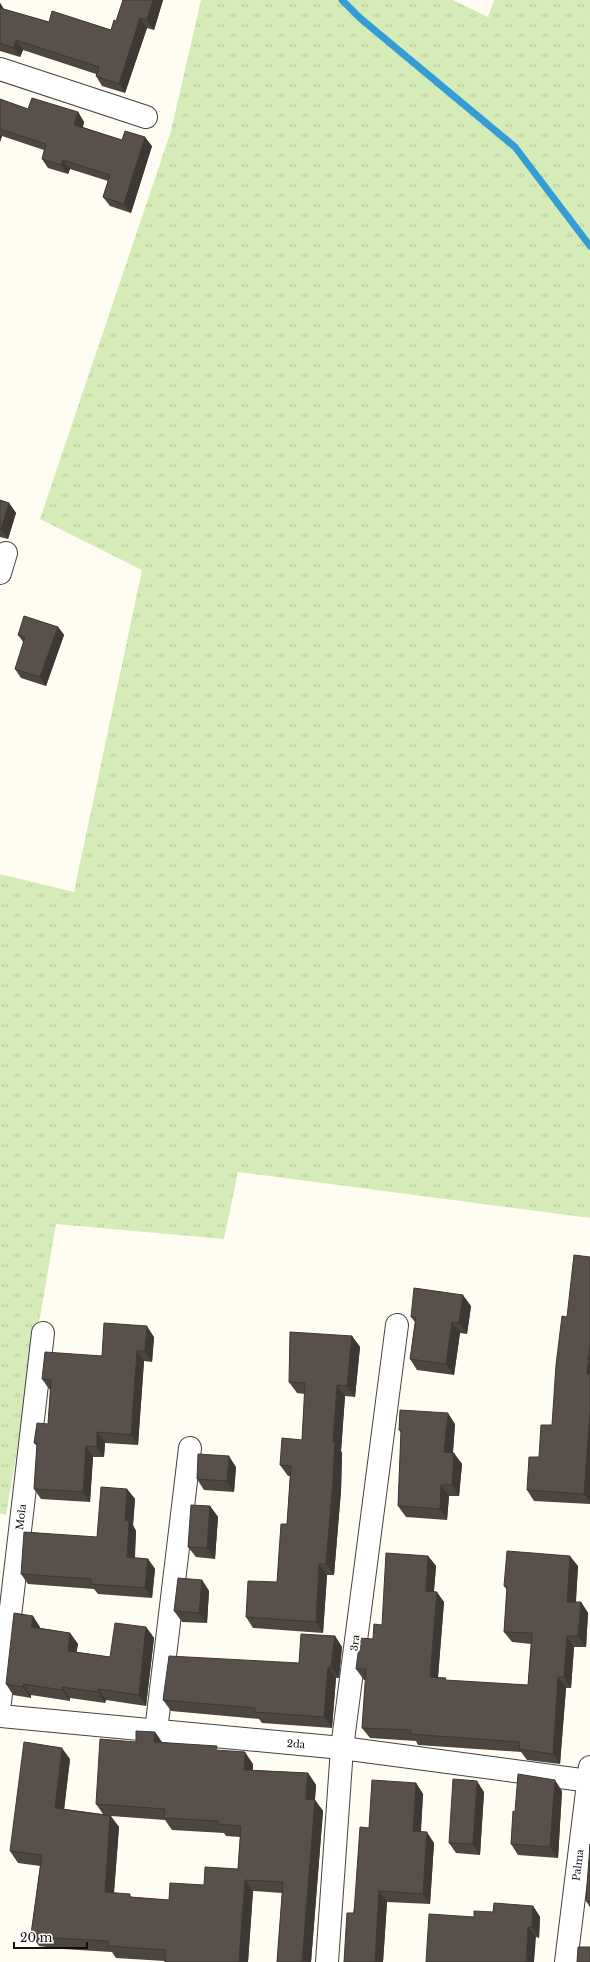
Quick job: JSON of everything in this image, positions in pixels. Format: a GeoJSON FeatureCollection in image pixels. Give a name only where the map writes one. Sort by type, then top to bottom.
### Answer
{"type":"FeatureCollection","features":[{"type":"Feature","properties":{"kind":"street"},"geometry":{"type":"LineString","coordinates":[[0,69],[146,117]]}},
{"type":"Feature","properties":{"kind":"street","name":"3ra"},"geometry":{"type":"LineString","coordinates":[[327,1962],[342,1748],[397,1325]]}},
{"type":"Feature","properties":{"kind":"street","name":"Mola"},"geometry":{"type":"LineString","coordinates":[[0,1702],[43,1333]]}},
{"type":"Feature","properties":{"kind":"street"},"geometry":{"type":"LineString","coordinates":[[156,1731],[190,1448]]}},
{"type":"Feature","properties":{"kind":"street","name":"2da"},"geometry":{"type":"LineString","coordinates":[[0,1716],[342,1748],[589,1776]]}},
{"type":"Feature","properties":{"kind":"street","name":"Palma"},"geometry":{"type":"LineString","coordinates":[[566,1962],[589,1776]]}},
{"type":"Feature","properties":{"kind":"green space"},"geometry":{"type":"Polygon","coordinates":[[[201,0],[453,0],[488,17],[494,0],[590,0],[590,1218],[238,1172],[224,1239],[56,1224],[6,1515],[0,1513],[0,874],[74,892],[142,570],[40,519],[171,131],[201,0]]]}},
{"type":"Feature","properties":{"kind":"building"},"geometry":{"type":"Polygon","coordinates":[[[123,0],[153,0],[147,20],[140,18],[119,84],[96,76],[99,67],[16,40],[14,48],[0,43],[0,8],[49,22],[52,11],[111,30],[114,20],[116,21],[123,0]]]}},
{"type":"Feature","properties":{"kind":"building"},"geometry":{"type":"Polygon","coordinates":[[[32,98],[78,112],[74,125],[122,140],[125,131],[145,137],[124,204],[103,197],[110,175],[63,160],[61,165],[42,159],[46,144],[0,129],[0,99],[28,109],[32,98]]]}},
{"type":"Feature","properties":{"kind":"building"},"geometry":{"type":"Polygon","coordinates":[[[0,500],[9,503],[1,529],[0,529],[0,500]]]}},
{"type":"Feature","properties":{"kind":"building"},"geometry":{"type":"Polygon","coordinates":[[[24,616],[58,627],[40,677],[15,669],[25,637],[18,635],[24,616]]]}},
{"type":"Feature","properties":{"kind":"building"},"geometry":{"type":"Polygon","coordinates":[[[574,1255],[590,1257],[590,1346],[587,1374],[590,1375],[590,1411],[584,1494],[527,1490],[529,1457],[539,1457],[541,1425],[552,1425],[556,1365],[562,1316],[567,1317],[574,1255]]]}},
{"type":"Feature","properties":{"kind":"building"},"geometry":{"type":"Polygon","coordinates":[[[414,1288],[463,1295],[459,1323],[452,1322],[446,1364],[410,1359],[416,1317],[411,1317],[414,1288]]]}},
{"type":"Feature","properties":{"kind":"building"},"geometry":{"type":"Polygon","coordinates":[[[104,1323],[147,1326],[145,1351],[137,1351],[131,1435],[97,1432],[97,1447],[86,1446],[83,1492],[34,1489],[37,1443],[34,1443],[37,1423],[48,1424],[51,1380],[42,1379],[45,1352],[102,1356],[104,1323]]]}},
{"type":"Feature","properties":{"kind":"building"},"geometry":{"type":"Polygon","coordinates":[[[290,1332],[352,1336],[347,1386],[337,1385],[333,1442],[335,1442],[333,1481],[326,1564],[319,1564],[316,1622],[246,1617],[248,1581],[277,1582],[281,1524],[287,1524],[291,1466],[280,1465],[282,1438],[302,1440],[305,1383],[289,1382],[290,1332]]]}},
{"type":"Feature","properties":{"kind":"building"},"geometry":{"type":"Polygon","coordinates":[[[400,1410],[448,1413],[444,1452],[454,1453],[452,1485],[441,1485],[440,1509],[398,1506],[401,1430],[399,1430],[400,1410]]]}},
{"type":"Feature","properties":{"kind":"building"},"geometry":{"type":"Polygon","coordinates":[[[198,1454],[229,1456],[227,1481],[197,1479],[198,1454]]]}},
{"type":"Feature","properties":{"kind":"building"},"geometry":{"type":"Polygon","coordinates":[[[101,1487],[127,1489],[125,1520],[129,1521],[127,1557],[148,1559],[145,1588],[91,1584],[91,1579],[21,1574],[24,1532],[97,1537],[101,1487]]]}},
{"type":"Feature","properties":{"kind":"building"},"geometry":{"type":"Polygon","coordinates":[[[191,1505],[210,1506],[207,1548],[188,1547],[191,1505]]]}},
{"type":"Feature","properties":{"kind":"building"},"geometry":{"type":"Polygon","coordinates":[[[507,1551],[570,1556],[567,1602],[581,1602],[578,1636],[567,1636],[564,1677],[558,1677],[553,1754],[519,1749],[520,1742],[410,1734],[411,1730],[362,1728],[366,1669],[356,1669],[360,1638],[373,1639],[374,1624],[382,1625],[386,1553],[428,1556],[426,1591],[437,1592],[430,1677],[446,1678],[445,1680],[528,1685],[532,1633],[504,1632],[507,1586],[504,1586],[507,1551]]]}},
{"type":"Feature","properties":{"kind":"building"},"geometry":{"type":"Polygon","coordinates":[[[178,1578],[202,1580],[199,1613],[174,1611],[178,1578]]]}},
{"type":"Feature","properties":{"kind":"building"},"geometry":{"type":"Polygon","coordinates":[[[14,1613],[33,1616],[31,1627],[70,1633],[68,1651],[110,1657],[115,1623],[146,1627],[139,1695],[98,1689],[98,1692],[62,1687],[62,1690],[23,1684],[23,1687],[6,1684],[14,1613]]]}},
{"type":"Feature","properties":{"kind":"building"},"geometry":{"type":"Polygon","coordinates":[[[301,1634],[335,1636],[331,1667],[328,1667],[324,1717],[255,1712],[255,1708],[163,1700],[169,1656],[299,1663],[301,1634]]]}},
{"type":"Feature","properties":{"kind":"building"},"geometry":{"type":"Polygon","coordinates":[[[136,1731],[155,1732],[154,1742],[217,1746],[216,1750],[245,1752],[244,1770],[308,1773],[306,1799],[315,1800],[302,1962],[277,1962],[283,1882],[245,1880],[239,1962],[165,1962],[165,1950],[108,1946],[108,1941],[55,1938],[31,1934],[42,1855],[10,1851],[24,1742],[62,1748],[55,1808],[110,1816],[105,1892],[130,1894],[130,1897],[169,1900],[170,1883],[204,1885],[205,1867],[238,1869],[241,1826],[218,1824],[218,1821],[164,1818],[165,1809],[96,1804],[100,1739],[136,1742],[136,1731]]]}},
{"type":"Feature","properties":{"kind":"building"},"geometry":{"type":"Polygon","coordinates":[[[518,1774],[555,1780],[550,1847],[511,1844],[513,1811],[515,1812],[518,1774]]]}},
{"type":"Feature","properties":{"kind":"building"},"geometry":{"type":"Polygon","coordinates":[[[453,1779],[477,1781],[473,1844],[449,1843],[453,1779]]]}},
{"type":"Feature","properties":{"kind":"building"},"geometry":{"type":"Polygon","coordinates":[[[372,1780],[416,1783],[413,1831],[427,1832],[423,1894],[379,1891],[375,1962],[344,1962],[347,1913],[354,1913],[360,1827],[369,1828],[372,1780]]]}},
{"type":"Feature","properties":{"kind":"building"},"geometry":{"type":"Polygon","coordinates":[[[590,1844],[590,1901],[586,1901],[590,1844]]]}},
{"type":"Feature","properties":{"kind":"building"},"geometry":{"type":"Polygon","coordinates":[[[494,1903],[533,1906],[532,1927],[528,1927],[526,1962],[426,1962],[429,1914],[474,1917],[474,1911],[493,1912],[494,1903]]]}},
{"type":"Feature","properties":{"kind":"building"},"geometry":{"type":"Polygon","coordinates":[[[578,1947],[590,1947],[590,1962],[577,1962],[578,1947]]]}},
{"type":"Feature","properties":{"kind":"waterway"},"geometry":{"type":"LineString","coordinates":[[342,0],[360,18],[515,147],[590,246]]}}]}
